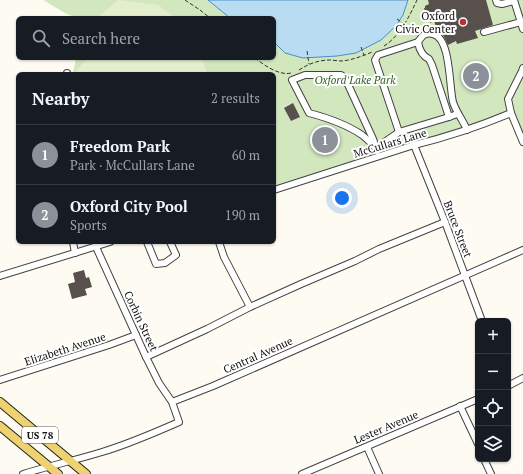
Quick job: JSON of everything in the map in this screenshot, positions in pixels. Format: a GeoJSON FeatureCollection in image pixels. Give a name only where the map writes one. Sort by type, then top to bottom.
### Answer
{"type":"FeatureCollection","features":[{"type":"Feature","properties":{"kind":"main road","name":"US 78"},"geometry":{"type":"LineString","coordinates":[[0,402],[86,474]]}},
{"type":"Feature","properties":{"kind":"main road","name":"US 78"},"geometry":{"type":"LineString","coordinates":[[0,426],[58,474]]}},
{"type":"Feature","properties":{"kind":"street"},"geometry":{"type":"LineString","coordinates":[[496,0],[502,4],[514,0],[523,29]]}},
{"type":"Feature","properties":{"kind":"street"},"geometry":{"type":"LineString","coordinates":[[484,32],[521,22]]}},
{"type":"Feature","properties":{"kind":"street"},"geometry":{"type":"LineString","coordinates":[[399,132],[375,60],[378,55],[418,42],[423,35],[430,33],[436,35],[443,43],[446,53],[453,102],[466,130]]}},
{"type":"Feature","properties":{"kind":"street"},"geometry":{"type":"LineString","coordinates":[[418,42],[419,48],[425,57],[429,59],[432,65],[449,116]]}},
{"type":"Feature","properties":{"kind":"street"},"geometry":{"type":"LineString","coordinates":[[523,68],[508,99],[511,113],[523,142]]}},
{"type":"Feature","properties":{"kind":"street"},"geometry":{"type":"LineString","coordinates":[[376,148],[364,136],[349,128],[327,118],[309,113],[292,80],[305,75],[341,75],[345,78],[372,138],[376,148],[379,157]]}},
{"type":"Feature","properties":{"kind":"street","name":"McCullars Lane"},"geometry":{"type":"LineString","coordinates":[[276,189],[414,145],[433,141],[482,125],[511,113]]}},
{"type":"Feature","properties":{"kind":"street"},"geometry":{"type":"LineString","coordinates":[[376,148],[399,132],[458,114]]}},
{"type":"Feature","properties":{"kind":"street","name":"Bruce Street"},"geometry":{"type":"LineString","coordinates":[[414,145],[481,318]]}},
{"type":"Feature","properties":{"kind":"street"},"geometry":{"type":"LineString","coordinates":[[146,356],[208,329],[250,307],[379,249],[445,222]]}},
{"type":"Feature","properties":{"kind":"street"},"geometry":{"type":"LineString","coordinates":[[73,244],[75,253]]}},
{"type":"Feature","properties":{"kind":"street"},"geometry":{"type":"LineString","coordinates":[[0,276],[103,244]]}},
{"type":"Feature","properties":{"kind":"street"},"geometry":{"type":"LineString","coordinates":[[148,244],[156,264],[166,263],[176,255],[171,244]]}},
{"type":"Feature","properties":{"kind":"street"},"geometry":{"type":"LineString","coordinates":[[219,244],[250,307]]}},
{"type":"Feature","properties":{"kind":"street","name":"Corbin Street"},"geometry":{"type":"LineString","coordinates":[[96,246],[146,356],[172,402]]}},
{"type":"Feature","properties":{"kind":"street","name":"Central Avenue"},"geometry":{"type":"LineString","coordinates":[[172,402],[240,374],[523,250]]}},
{"type":"Feature","properties":{"kind":"street","name":"Elizabeth Avenue"},"geometry":{"type":"LineString","coordinates":[[0,380],[136,335]]}},
{"type":"Feature","properties":{"kind":"street"},"geometry":{"type":"LineString","coordinates":[[511,384],[523,378]]}},
{"type":"Feature","properties":{"kind":"street","name":"Lester Avenue"},"geometry":{"type":"LineString","coordinates":[[302,474],[475,400]]}},
{"type":"Feature","properties":{"kind":"street"},"geometry":{"type":"LineString","coordinates":[[23,474],[105,451],[179,422],[172,402]]}},
{"type":"Feature","properties":{"kind":"street"},"geometry":{"type":"LineString","coordinates":[[460,406],[475,438]]}},
{"type":"Feature","properties":{"kind":"street"},"geometry":{"type":"LineString","coordinates":[[367,447],[379,474]]}},
{"type":"Feature","properties":{"kind":"street"},"geometry":{"type":"LineString","coordinates":[[485,462],[491,474]]}},
{"type":"Feature","properties":{"kind":"path"},"geometry":{"type":"LineString","coordinates":[[185,0],[208,16]]}},
{"type":"Feature","properties":{"kind":"path"},"geometry":{"type":"LineString","coordinates":[[381,48],[396,37],[411,14],[417,0]]}},
{"type":"Feature","properties":{"kind":"path"},"geometry":{"type":"LineString","coordinates":[[397,19],[404,24]]}},
{"type":"Feature","properties":{"kind":"path"},"geometry":{"type":"LineString","coordinates":[[361,47],[364,55]]}},
{"type":"Feature","properties":{"kind":"path"},"geometry":{"type":"LineString","coordinates":[[296,72],[309,64],[329,60],[341,61],[376,50]]}},
{"type":"Feature","properties":{"kind":"path"},"geometry":{"type":"LineString","coordinates":[[307,51],[309,64]]}},
{"type":"Feature","properties":{"kind":"path"},"geometry":{"type":"LineString","coordinates":[[257,60],[282,73],[292,73]]}},
{"type":"Feature","properties":{"kind":"green space","name":"Oxford Lake Park"},"geometry":{"type":"Polygon","coordinates":[[[43,0],[523,0],[523,142],[512,114],[276,189],[276,72],[73,72],[76,60],[276,60],[276,16],[72,16],[43,0]]]}},
{"type":"Feature","properties":{"kind":"green space"},"geometry":{"type":"Polygon","coordinates":[[[118,0],[158,5],[173,16],[99,16],[118,0]]]}},
{"type":"Feature","properties":{"kind":"green space"},"geometry":{"type":"Polygon","coordinates":[[[85,60],[203,60],[206,72],[76,72],[85,60]]]}},
{"type":"Feature","properties":{"kind":"water"},"geometry":{"type":"Polygon","coordinates":[[[208,0],[408,0],[403,15],[396,26],[381,40],[356,53],[337,56],[303,58],[285,53],[276,44],[276,16],[228,16],[208,0]]]}},
{"type":"Feature","properties":{"kind":"water"},"geometry":{"type":"Polygon","coordinates":[[[478,64],[484,84],[473,87],[467,67],[478,64]]]}},
{"type":"Feature","properties":{"kind":"building","name":"Oxford Civic Center"},"geometry":{"type":"Polygon","coordinates":[[[428,0],[486,0],[493,25],[475,31],[478,38],[457,44],[456,41],[448,45],[443,35],[438,32],[434,21],[430,23],[430,21],[428,21],[424,8],[429,4],[428,0]]]}},
{"type":"Feature","properties":{"kind":"building"},"geometry":{"type":"Polygon","coordinates":[[[293,103],[300,117],[291,121],[284,108],[293,103]]]}},
{"type":"Feature","properties":{"kind":"building"},"geometry":{"type":"Polygon","coordinates":[[[84,270],[86,278],[89,277],[92,287],[85,289],[87,295],[72,299],[68,284],[75,282],[73,273],[84,270]]]}},
{"type":"Feature","properties":{"kind":"place","name":"Oxford Civic Center"},"geometry":{"type":"Point","coordinates":[463,22]}},
{"type":"Feature","properties":{"kind":"place","name":"Oxford City Pool"},"geometry":{"type":"Point","coordinates":[476,76]}},
{"type":"Feature","properties":{"kind":"place","name":"Freedom Park"},"geometry":{"type":"Point","coordinates":[325,140]}}]}
